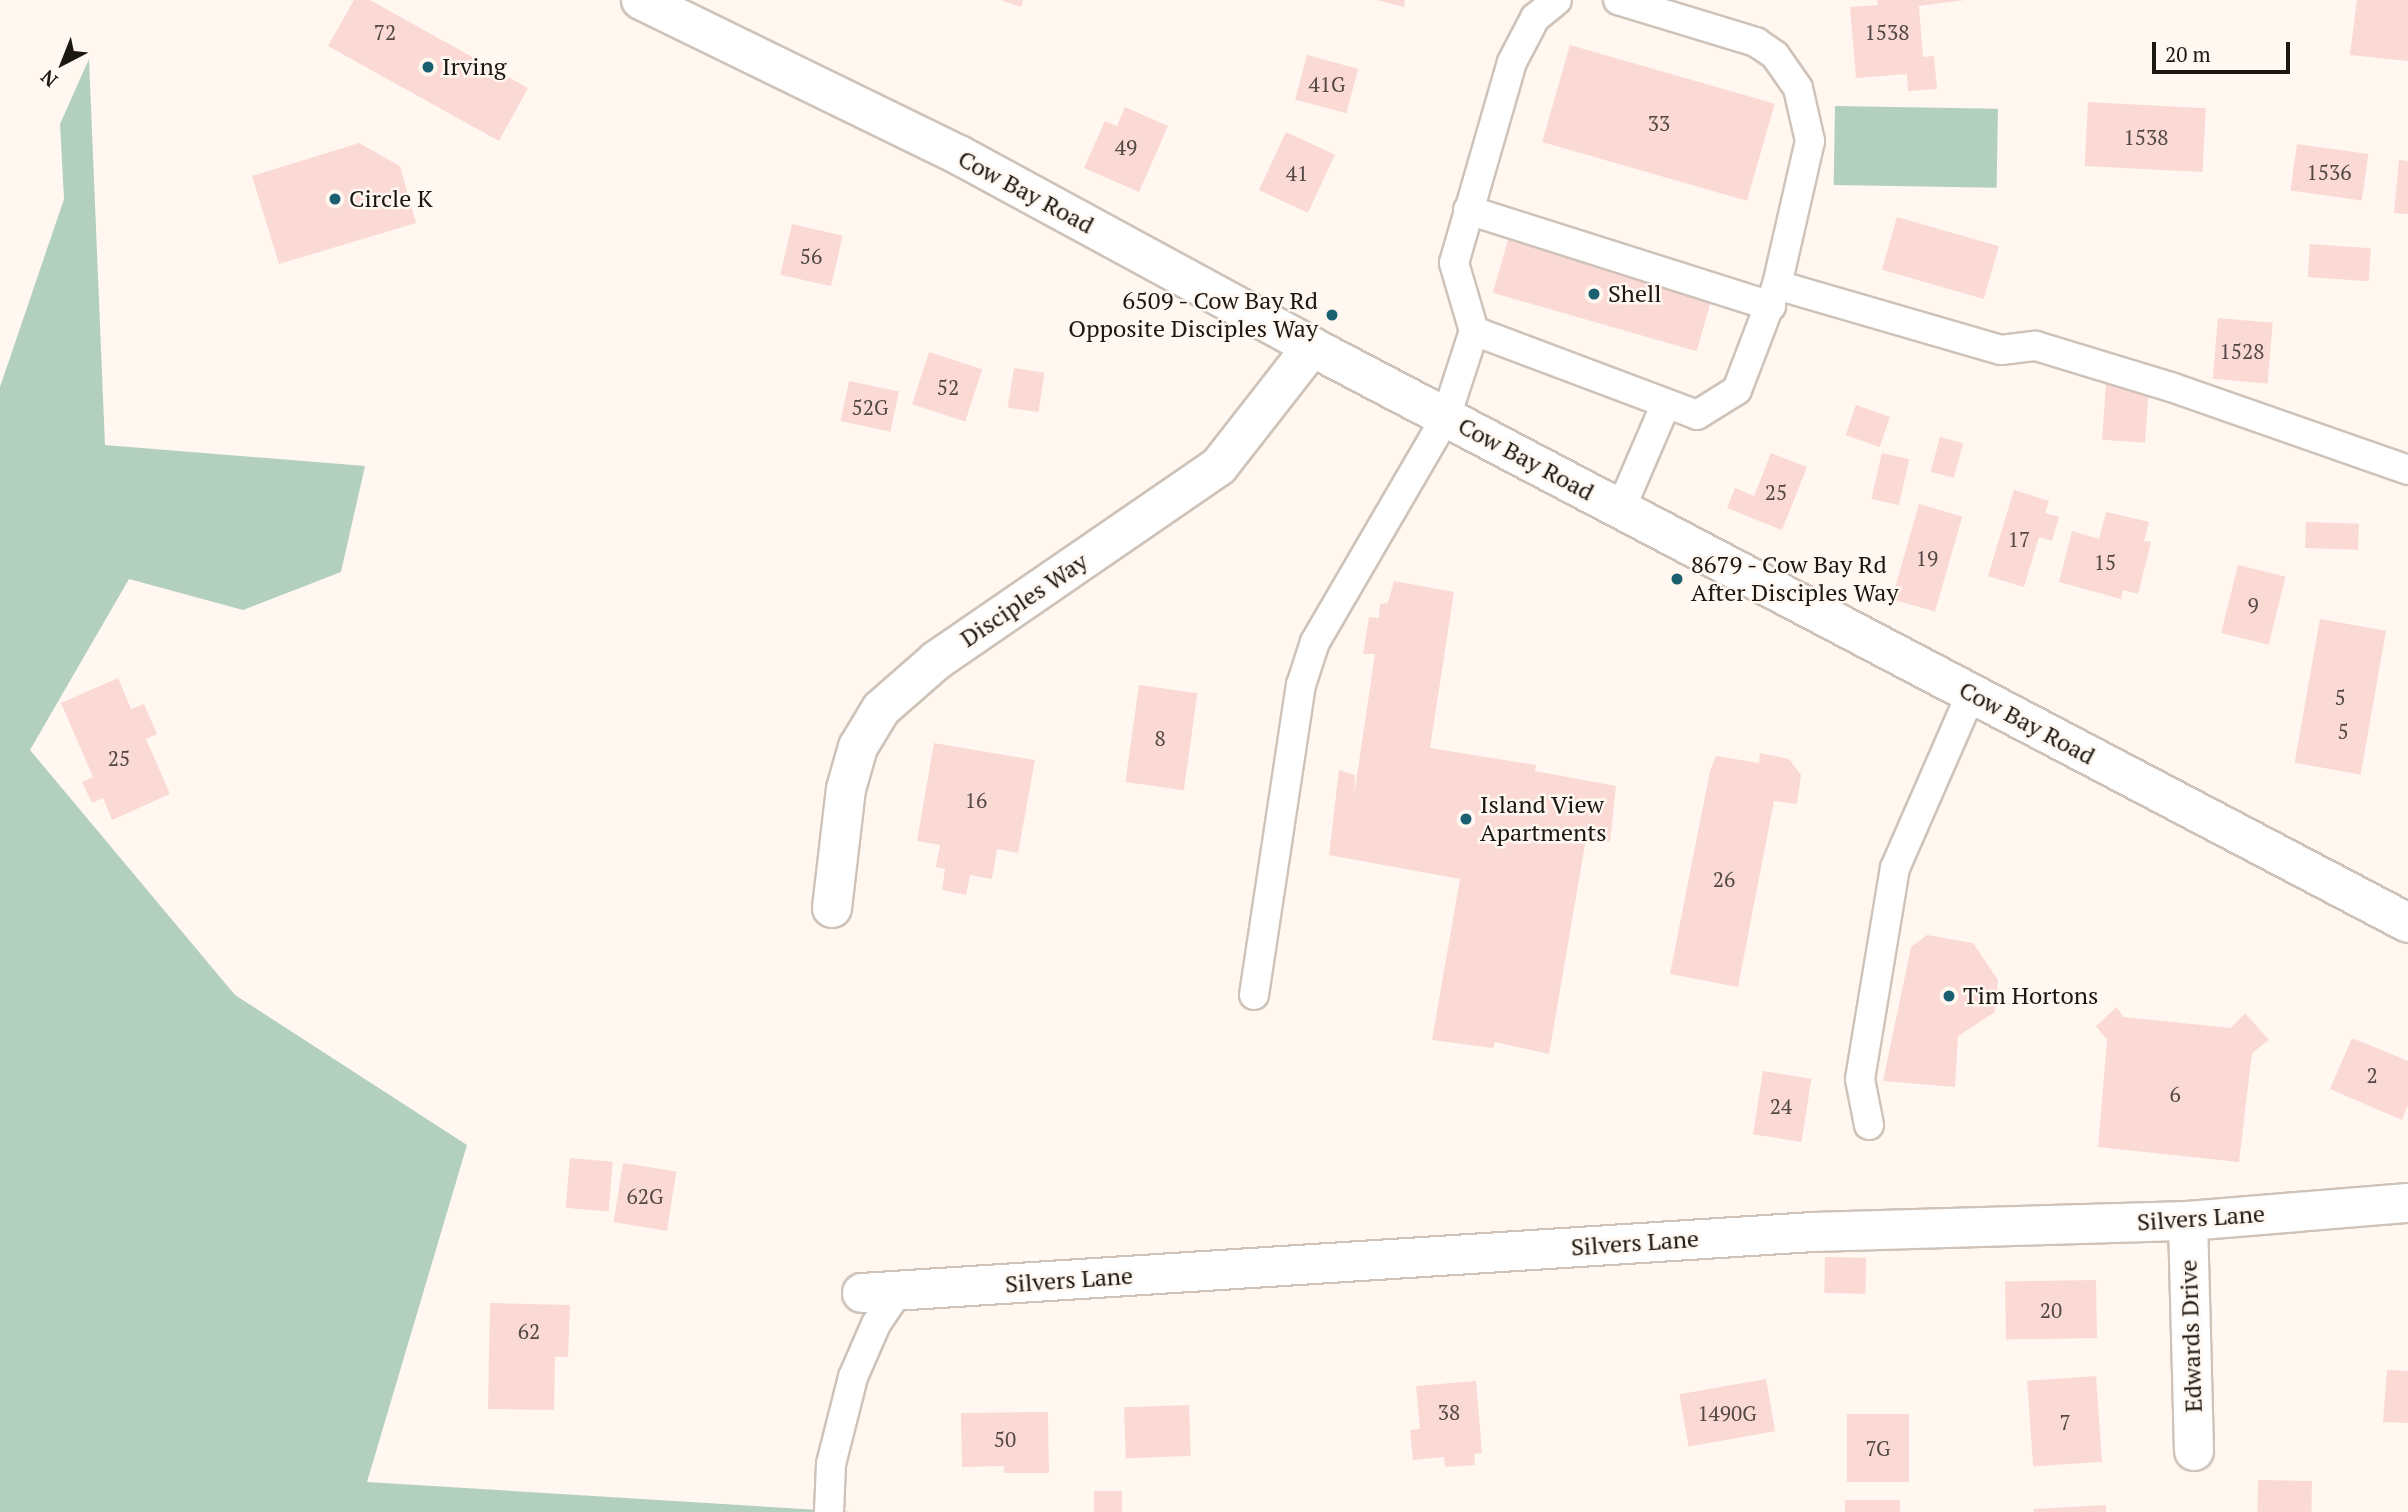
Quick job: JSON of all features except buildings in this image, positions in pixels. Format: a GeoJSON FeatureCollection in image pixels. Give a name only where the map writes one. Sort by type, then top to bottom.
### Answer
{"type":"FeatureCollection","features":[{"type":"Feature","properties":{"kind":"street","name":"Cow Bay Road"},"geometry":{"type":"LineString","coordinates":[[641,0],[959,155],[1312,347],[2408,923]]}},
{"type":"Feature","properties":{"kind":"street","name":"Disciples Way"},"geometry":{"type":"LineString","coordinates":[[832,908],[846,789],[858,747],[881,709],[937,660],[1219,466],[1312,347]]}},
{"type":"Feature","properties":{"kind":"street"},"geometry":{"type":"LineString","coordinates":[[2369,903],[2408,903]]}},
{"type":"Feature","properties":{"kind":"street","name":"Silvers Lane"},"geometry":{"type":"LineString","coordinates":[[880,1292],[1813,1232],[2188,1221],[2408,1202]]}},
{"type":"Feature","properties":{"kind":"street","name":"Edwards Drive"},"geometry":{"type":"LineString","coordinates":[[2188,1221],[2194,1451]]}},
{"type":"Feature","properties":{"kind":"lane"},"geometry":{"type":"LineString","coordinates":[[1254,995],[1301,685],[1315,642],[1446,416],[1474,331],[1454,263],[1468,210],[1512,62],[1535,18],[1557,0]]}},
{"type":"Feature","properties":{"kind":"lane"},"geometry":{"type":"LineString","coordinates":[[1474,331],[1665,406],[1697,415],[1737,390],[1774,295],[1810,141],[1798,88],[1775,55],[1756,42],[1618,0]]}},
{"type":"Feature","properties":{"kind":"lane"},"geometry":{"type":"LineString","coordinates":[[1468,210],[1774,295],[2001,351],[2036,346],[2171,387],[2408,470]]}},
{"type":"Feature","properties":{"kind":"lane"},"geometry":{"type":"LineString","coordinates":[[1621,509],[1665,406]]}},
{"type":"Feature","properties":{"kind":"lane"},"geometry":{"type":"LineString","coordinates":[[1869,1125],[1860,1079],[1895,868],[1971,694]]}},
{"type":"Feature","properties":{"kind":"lane"},"geometry":{"type":"LineString","coordinates":[[829,1512],[831,1464],[853,1377],[876,1324],[880,1292]]}},
{"type":"Feature","properties":{"kind":"green space"},"geometry":{"type":"Polygon","coordinates":[[[89,59],[105,445],[365,466],[341,572],[243,610],[129,579],[30,750],[235,995],[467,1145],[367,1482],[852,1512],[0,1512],[0,387],[64,199],[60,124],[89,59]]]}},
{"type":"Feature","properties":{"kind":"green space"},"geometry":{"type":"Polygon","coordinates":[[[1835,106],[1998,109],[1997,188],[1834,185],[1835,106]]]}},
{"type":"Feature","properties":{"kind":"place","name":"Irving"},"geometry":{"type":"Point","coordinates":[428,67]}},
{"type":"Feature","properties":{"kind":"place","name":"Circle K"},"geometry":{"type":"Point","coordinates":[335,199]}},
{"type":"Feature","properties":{"kind":"place","name":"Shell"},"geometry":{"type":"Point","coordinates":[1594,294]}},
{"type":"Feature","properties":{"kind":"place","name":"6509 - Cow Bay Rd Opposite Disciples Way"},"geometry":{"type":"Point","coordinates":[1332,315]}},
{"type":"Feature","properties":{"kind":"place","name":"8679 - Cow Bay Rd After Disciples Way"},"geometry":{"type":"Point","coordinates":[1677,579]}},
{"type":"Feature","properties":{"kind":"place","name":"Island View Apartments"},"geometry":{"type":"Point","coordinates":[1466,819]}},
{"type":"Feature","properties":{"kind":"place","name":"Tim Hortons"},"geometry":{"type":"Point","coordinates":[1949,996]}}]}
